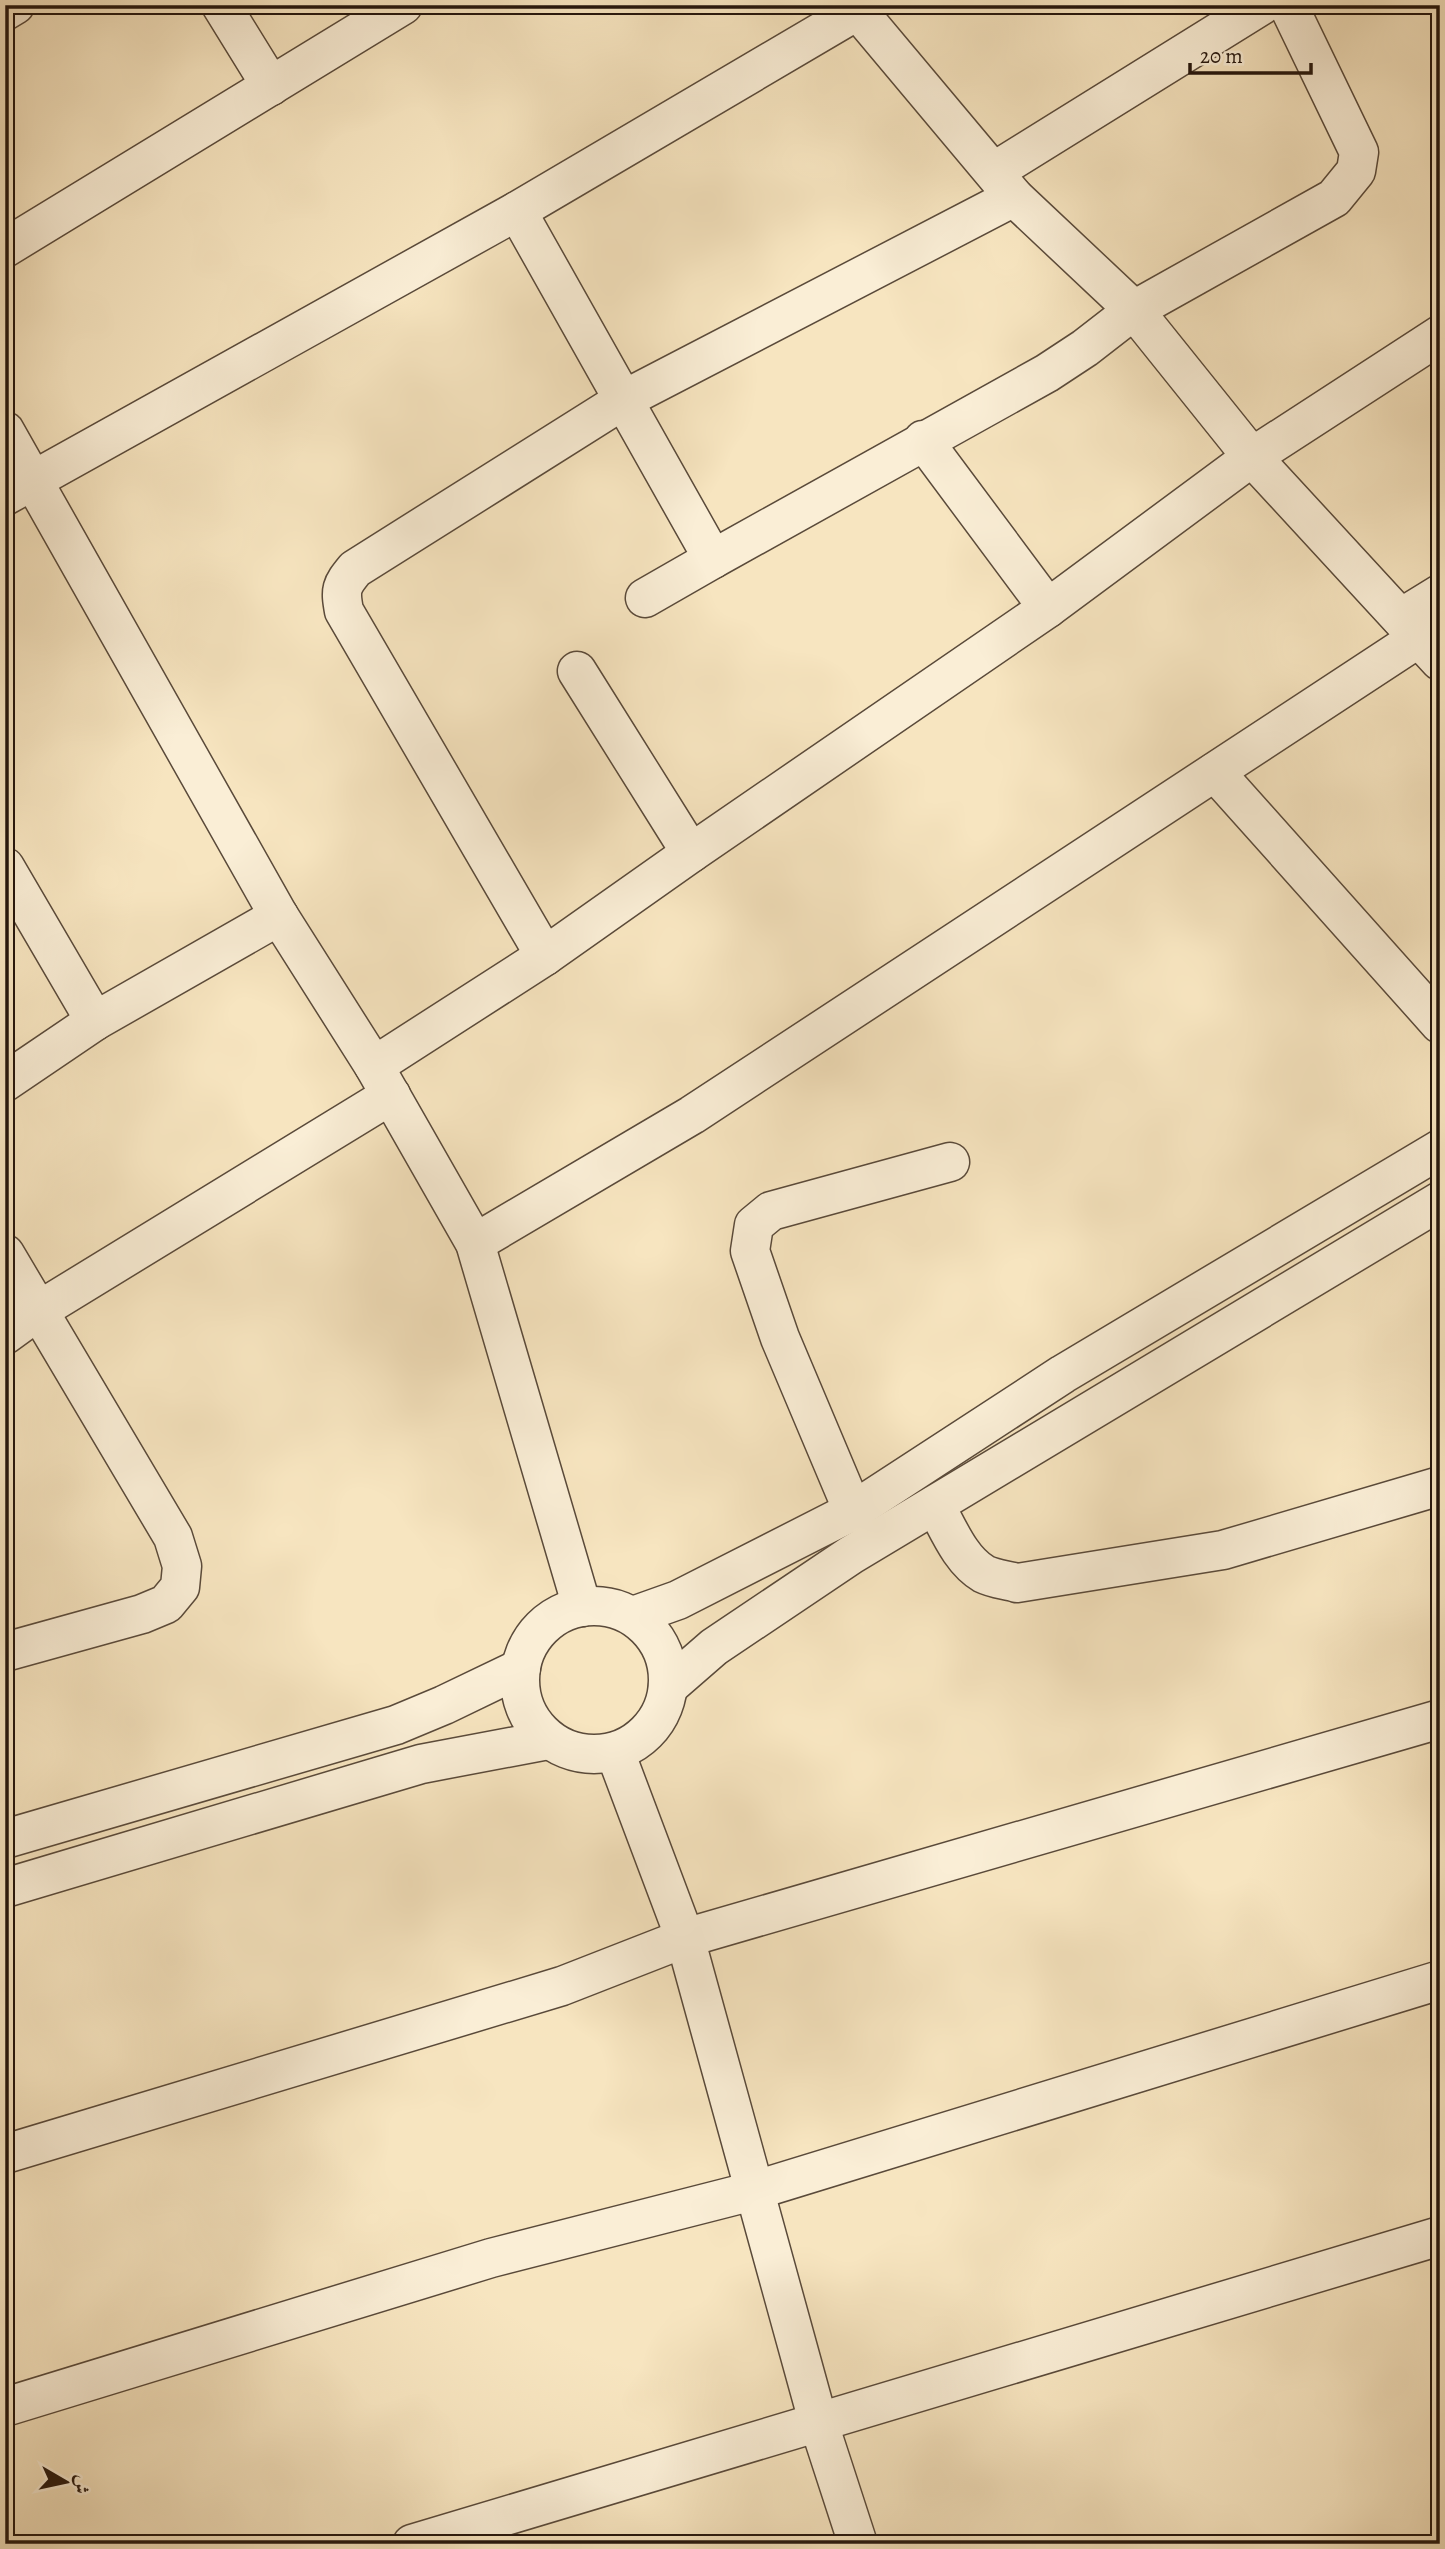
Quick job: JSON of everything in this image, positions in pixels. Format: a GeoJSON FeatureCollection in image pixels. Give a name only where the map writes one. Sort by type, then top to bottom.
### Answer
{"type":"FeatureCollection","features":[{"type":"Feature","properties":{"kind":"street"},"geometry":{"type":"LineString","coordinates":[[5,11],[15,5]]}},
{"type":"Feature","properties":{"kind":"street"},"geometry":{"type":"LineString","coordinates":[[221,5],[271,86]]}},
{"type":"Feature","properties":{"kind":"street"},"geometry":{"type":"LineString","coordinates":[[5,248],[403,5]]}},
{"type":"Feature","properties":{"kind":"street"},"geometry":{"type":"LineString","coordinates":[[545,956],[344,611],[340,592],[345,582],[355,569],[625,399],[1004,184],[1262,5]]}},
{"type":"Feature","properties":{"kind":"street"},"geometry":{"type":"LineString","coordinates":[[645,598],[1047,373],[1134,310],[1334,198],[1356,171],[1359,152],[1289,5]]}},
{"type":"Feature","properties":{"kind":"street"},"geometry":{"type":"LineString","coordinates":[[20,488],[517,211],[859,7],[1004,184],[1134,310],[1252,457],[1419,639]]}},
{"type":"Feature","properties":{"kind":"street"},"geometry":{"type":"LineString","coordinates":[[517,211],[713,559]]}},
{"type":"Feature","properties":{"kind":"street"},"geometry":{"type":"LineString","coordinates":[[5,1335],[383,1080],[545,956],[1048,608],[1252,457],[1440,335]]}},
{"type":"Feature","properties":{"kind":"street"},"geometry":{"type":"LineString","coordinates":[[5,431],[20,488],[279,916],[383,1080],[475,1243],[582,1606]]}},
{"type":"Feature","properties":{"kind":"street"},"geometry":{"type":"LineString","coordinates":[[923,440],[1048,608]]}},
{"type":"Feature","properties":{"kind":"street"},"geometry":{"type":"LineString","coordinates":[[475,1243],[692,1115],[1419,639],[1440,594]]}},
{"type":"Feature","properties":{"kind":"street"},"geometry":{"type":"LineString","coordinates":[[578,671],[691,853]]}},
{"type":"Feature","properties":{"kind":"street"},"geometry":{"type":"LineString","coordinates":[[1215,772],[1440,1024]]}},
{"type":"Feature","properties":{"kind":"street"},"geometry":{"type":"LineString","coordinates":[[5,867],[95,1021]]}},
{"type":"Feature","properties":{"kind":"street"},"geometry":{"type":"LineString","coordinates":[[5,1082],[95,1021],[279,916]]}},
{"type":"Feature","properties":{"kind":"street"},"geometry":{"type":"LineString","coordinates":[[633,1616],[678,1600],[853,1511],[1063,1374],[1440,1149]]}},
{"type":"Feature","properties":{"kind":"street"},"geometry":{"type":"LineString","coordinates":[[853,1511],[780,1338],[750,1251],[754,1225],[771,1211],[950,1162]]}},
{"type":"Feature","properties":{"kind":"street"},"geometry":{"type":"LineString","coordinates":[[668,1687],[714,1647],[851,1555],[1440,1200]]}},
{"type":"Feature","properties":{"kind":"street"},"geometry":{"type":"LineString","coordinates":[[5,1254],[173,1537],[182,1566],[180,1587],[166,1604],[142,1614],[5,1652]]}},
{"type":"Feature","properties":{"kind":"street"},"geometry":{"type":"LineString","coordinates":[[935,1505],[971,1564],[986,1575],[1017,1583],[1223,1550],[1440,1486]]}},
{"type":"Feature","properties":{"kind":"street"},"geometry":{"type":"LineString","coordinates":[[582,1606],[608,1607],[633,1616],[653,1635],[665,1659],[668,1687],[663,1708],[652,1728],[636,1743],[615,1752],[592,1755],[569,1751],[548,1740],[530,1719],[520,1695],[521,1668],[528,1646],[541,1628],[560,1614],[582,1606]]}},
{"type":"Feature","properties":{"kind":"street"},"geometry":{"type":"LineString","coordinates":[[5,1839],[396,1725],[521,1668]]}},
{"type":"Feature","properties":{"kind":"street"},"geometry":{"type":"LineString","coordinates":[[5,2154],[562,1986],[685,1938],[1440,1719]]}},
{"type":"Feature","properties":{"kind":"street"},"geometry":{"type":"LineString","coordinates":[[5,1888],[421,1763],[548,1740]]}},
{"type":"Feature","properties":{"kind":"street"},"geometry":{"type":"LineString","coordinates":[[615,1752],[685,1938],[818,2421],[858,2544]]}},
{"type":"Feature","properties":{"kind":"street"},"geometry":{"type":"LineString","coordinates":[[5,2407],[491,2258],[753,2191],[1440,1980]]}},
{"type":"Feature","properties":{"kind":"street"},"geometry":{"type":"LineString","coordinates":[[412,2544],[1440,2236]]}}]}
